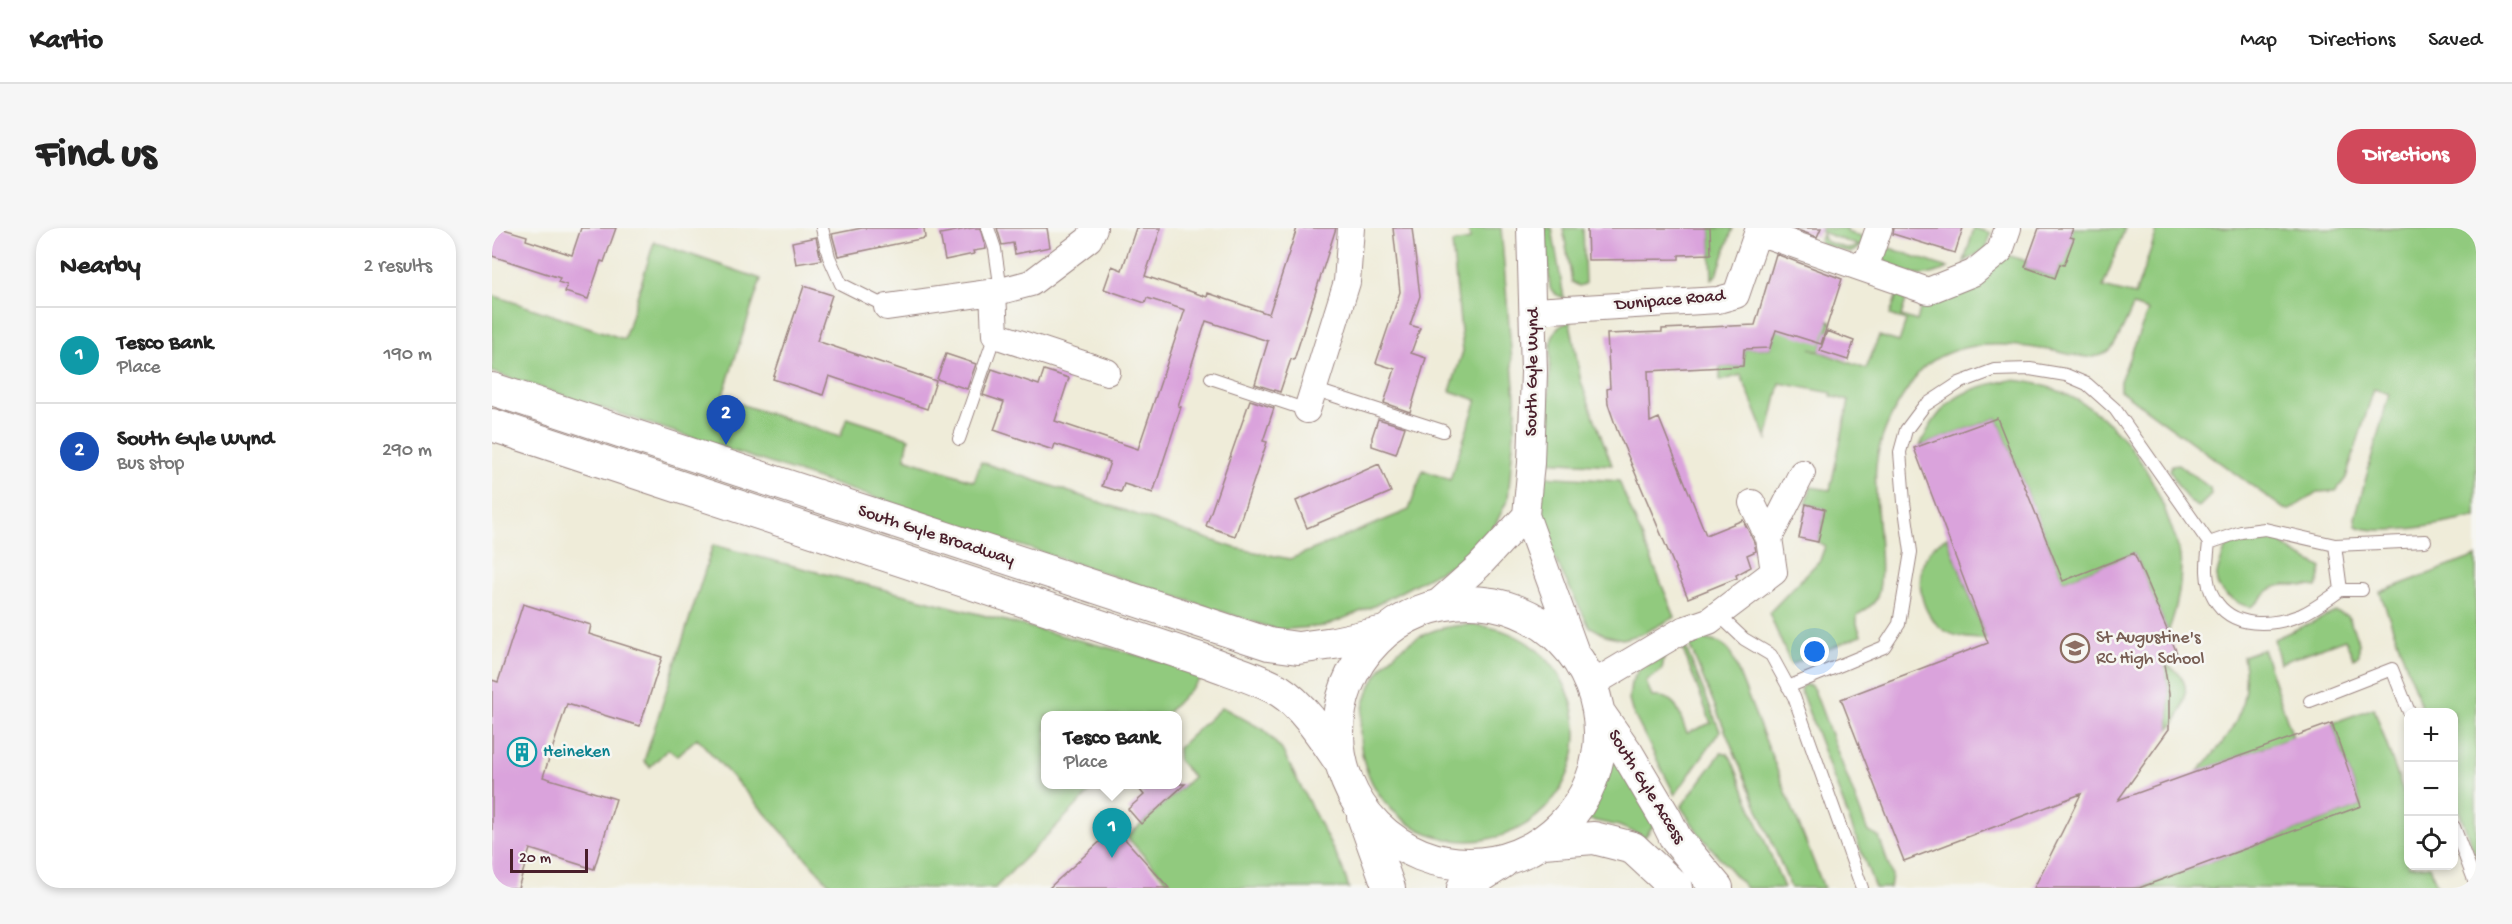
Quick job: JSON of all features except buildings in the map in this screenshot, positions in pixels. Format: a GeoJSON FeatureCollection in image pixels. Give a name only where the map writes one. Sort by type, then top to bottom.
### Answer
{"type":"FeatureCollection","features":[{"type":"Feature","properties":{"kind":"street"},"geometry":{"type":"LineString","coordinates":[[886,308],[997,291],[1031,283],[1089,239],[1095,228]]}},
{"type":"Feature","properties":{"kind":"street"},"geometry":{"type":"LineString","coordinates":[[1310,400],[1347,282],[1351,228]]}},
{"type":"Feature","properties":{"kind":"street","name":"South Gyle Wynd"},"geometry":{"type":"LineString","coordinates":[[1530,228],[1534,311],[1532,451],[1526,515],[1590,685]]}},
{"type":"Feature","properties":{"kind":"street"},"geometry":{"type":"LineString","coordinates":[[1877,278],[1879,228]]}},
{"type":"Feature","properties":{"kind":"street"},"geometry":{"type":"LineString","coordinates":[[1758,230],[1877,278],[1928,291],[1973,273],[2000,251],[2008,228]]}},
{"type":"Feature","properties":{"kind":"street","name":"Dunipace Road"},"geometry":{"type":"LineString","coordinates":[[1534,311],[1718,300],[1736,295],[1758,230]]}},
{"type":"Feature","properties":{"kind":"street"},"geometry":{"type":"LineString","coordinates":[[997,291],[995,335],[1107,372]]}},
{"type":"Feature","properties":{"kind":"street","name":"South Gyle Broadway"},"geometry":{"type":"LineString","coordinates":[[492,389],[1269,644],[1298,648],[1385,632]]}},
{"type":"Feature","properties":{"kind":"street","name":"South Gyle Broadway"},"geometry":{"type":"LineString","coordinates":[[492,425],[1258,681],[1282,692],[1310,720],[1341,762]]}},
{"type":"Feature","properties":{"kind":"street"},"geometry":{"type":"LineString","coordinates":[[1769,538],[1802,473]]}},
{"type":"Feature","properties":{"kind":"street"},"geometry":{"type":"LineString","coordinates":[[1463,888],[1512,857],[1542,842],[1570,817],[1590,786],[1600,749],[1590,685],[1683,630],[1709,621],[1774,572],[1769,538],[1752,503]]}},
{"type":"Feature","properties":{"kind":"street"},"geometry":{"type":"LineString","coordinates":[[1434,606],[1479,566],[1526,515]]}},
{"type":"Feature","properties":{"kind":"street","name":"South Gyle Access"},"geometry":{"type":"LineString","coordinates":[[1385,632],[1408,617],[1434,606],[1475,602],[1515,610],[1551,630],[1590,685],[1676,840],[1717,888]]}},
{"type":"Feature","properties":{"kind":"street"},"geometry":{"type":"LineString","coordinates":[[1385,632],[1360,659],[1345,692],[1338,727],[1341,762],[1389,888]]}},
{"type":"Feature","properties":{"kind":"street"},"geometry":{"type":"LineString","coordinates":[[1358,803],[1382,830],[1411,850],[1444,862],[1478,864],[1512,857]]}},
{"type":"Feature","properties":{"kind":"street","name":"South Gyle Access"},"geometry":{"type":"LineString","coordinates":[[1542,842],[1594,838],[1633,848],[1676,888]]}},
{"type":"Feature","properties":{"kind":"lane"},"geometry":{"type":"LineString","coordinates":[[822,228],[829,257],[841,284],[886,308]]}},
{"type":"Feature","properties":{"kind":"lane"},"geometry":{"type":"LineString","coordinates":[[988,228],[995,249],[997,291]]}},
{"type":"Feature","properties":{"kind":"lane"},"geometry":{"type":"LineString","coordinates":[[959,439],[995,335]]}},
{"type":"Feature","properties":{"kind":"lane"},"geometry":{"type":"LineString","coordinates":[[1788,687],[1884,647],[1899,624],[1911,552],[1900,452],[1906,430],[1924,405],[1959,383],[1994,370],[2030,369],[2066,375],[2087,384],[2115,409],[2209,543],[2206,569],[2214,598],[2234,619],[2261,624],[2302,615],[2342,590],[2362,590]]}},
{"type":"Feature","properties":{"kind":"lane"},"geometry":{"type":"LineString","coordinates":[[1210,378],[1443,431]]}},
{"type":"Feature","properties":{"kind":"lane"},"geometry":{"type":"LineString","coordinates":[[2209,543],[2241,532],[2265,528],[2335,545],[2425,541]]}},
{"type":"Feature","properties":{"kind":"lane"},"geometry":{"type":"LineString","coordinates":[[2335,545],[2342,590]]}},
{"type":"Feature","properties":{"kind":"lane"},"geometry":{"type":"LineString","coordinates":[[1709,621],[1725,621],[1744,639],[1771,655],[1794,697],[1862,888]]}},
{"type":"Feature","properties":{"kind":"lane"},"geometry":{"type":"LineString","coordinates":[[2310,701],[2392,669],[2407,708]]}},
{"type":"Feature","properties":{"kind":"lane"},"geometry":{"type":"LineString","coordinates":[[2458,838],[2476,885]]}},
{"type":"Feature","properties":{"kind":"green space"},"geometry":{"type":"Polygon","coordinates":[[[1469,228],[1501,228],[1516,410],[1508,499],[1494,527],[1470,555],[1374,606],[1325,626],[1278,630],[492,372],[492,295],[624,339],[654,242],[761,279],[722,398],[840,437],[847,418],[909,438],[905,458],[974,481],[981,462],[1235,548],[1290,559],[1409,510],[1423,470],[1450,480],[1477,400],[1450,391],[1463,351],[1452,243],[1470,240],[1469,228]]]}},
{"type":"Feature","properties":{"kind":"green space"},"geometry":{"type":"Polygon","coordinates":[[[1544,228],[1552,228],[1564,298],[1555,294],[1550,288],[1544,228]]]}},
{"type":"Feature","properties":{"kind":"green space"},"geometry":{"type":"Polygon","coordinates":[[[1563,228],[1583,228],[1585,284],[1579,286],[1572,282],[1563,228]]]}},
{"type":"Feature","properties":{"kind":"green space"},"geometry":{"type":"Polygon","coordinates":[[[1710,228],[1733,228],[1717,274],[1712,279],[1710,228]]]}},
{"type":"Feature","properties":{"kind":"green space"},"geometry":{"type":"Polygon","coordinates":[[[1820,228],[1847,228],[1847,232],[1864,238],[1861,247],[1850,253],[1819,243],[1822,234],[1825,241],[1848,249],[1859,246],[1821,232],[1820,228]]]}},
{"type":"Feature","properties":{"kind":"green space"},"geometry":{"type":"Polygon","coordinates":[[[1974,228],[1991,233],[1986,249],[1964,262],[1974,228]]]}},
{"type":"Feature","properties":{"kind":"green space"},"geometry":{"type":"Polygon","coordinates":[[[2073,228],[2125,228],[2103,287],[2135,295],[2158,228],[2476,228],[2476,517],[2398,530],[2367,529],[2356,526],[2355,518],[2389,394],[2374,389],[2346,478],[2336,491],[2317,492],[2290,510],[2284,509],[2120,390],[2120,381],[2148,311],[2133,306],[2113,347],[2103,354],[2088,357],[2016,346],[1982,345],[1950,352],[1935,359],[1922,369],[1892,415],[1883,434],[1878,455],[1875,480],[1880,557],[1879,590],[1875,601],[1857,615],[1861,635],[1791,665],[1769,613],[1820,560],[1825,546],[1818,542],[1825,509],[1806,504],[1811,487],[1830,490],[1849,401],[1831,396],[1832,393],[1780,383],[1767,439],[1741,375],[1720,381],[1720,367],[1743,366],[1744,349],[1770,348],[1776,330],[1806,313],[1832,322],[1820,351],[1810,348],[1866,369],[1879,336],[1899,342],[1906,321],[1890,315],[1897,294],[1906,300],[1901,316],[1917,321],[1922,301],[2007,255],[2027,261],[2025,268],[2055,278],[2073,239],[2070,237],[2073,228]]]}},
{"type":"Feature","properties":{"kind":"green space"},"geometry":{"type":"Polygon","coordinates":[[[1887,247],[1948,268],[1923,275],[1904,272],[1886,265],[1884,257],[1887,247]]]}},
{"type":"Feature","properties":{"kind":"green space"},"geometry":{"type":"Polygon","coordinates":[[[1570,322],[1581,382],[1612,465],[1543,461],[1548,417],[1551,342],[1557,329],[1570,322]]]}},
{"type":"Feature","properties":{"kind":"green space"},"geometry":{"type":"Polygon","coordinates":[[[2012,380],[2040,385],[2066,394],[2090,408],[2130,446],[2145,469],[2159,495],[2180,556],[2181,575],[2178,594],[2168,632],[2134,553],[2063,581],[1997,418],[1920,446],[1936,417],[1956,398],[1980,387],[2012,380]]]}},
{"type":"Feature","properties":{"kind":"green space"},"geometry":{"type":"Polygon","coordinates":[[[2178,464],[2210,488],[2211,495],[2199,507],[2186,497],[2172,475],[2170,470],[2172,465],[2178,464]]]}},
{"type":"Feature","properties":{"kind":"green space"},"geometry":{"type":"Polygon","coordinates":[[[1542,476],[1619,481],[1675,617],[1642,634],[1622,639],[1605,635],[1589,626],[1543,535],[1538,499],[1542,476]]]}},
{"type":"Feature","properties":{"kind":"green space"},"geometry":{"type":"Polygon","coordinates":[[[2258,536],[2278,539],[2293,553],[2322,568],[2317,587],[2279,586],[2268,591],[2250,607],[2224,594],[2219,589],[2216,577],[2225,549],[2238,540],[2258,536]]]}},
{"type":"Feature","properties":{"kind":"green space"},"geometry":{"type":"Polygon","coordinates":[[[1947,537],[1986,639],[1963,637],[1941,628],[1933,621],[1923,601],[1920,578],[1922,567],[1933,547],[1947,537]]]}},
{"type":"Feature","properties":{"kind":"green space"},"geometry":{"type":"Polygon","coordinates":[[[713,545],[1206,673],[1169,711],[1041,711],[1041,789],[1093,789],[995,888],[833,888],[697,738],[677,756],[668,749],[650,767],[644,761],[713,545]]]}},
{"type":"Feature","properties":{"kind":"green space"},"geometry":{"type":"Polygon","coordinates":[[[2476,556],[2476,858],[2458,807],[2458,708],[2422,708],[2380,592],[2476,556]]]}},
{"type":"Feature","properties":{"kind":"green space"},"geometry":{"type":"Polygon","coordinates":[[[2335,612],[2348,616],[2359,643],[2359,655],[2354,659],[2345,639],[2280,663],[2274,639],[2335,612]]]}},
{"type":"Feature","properties":{"kind":"green space"},"geometry":{"type":"Polygon","coordinates":[[[1468,625],[1489,627],[1509,633],[1528,643],[1544,657],[1558,673],[1568,692],[1574,712],[1576,733],[1574,754],[1568,774],[1558,793],[1544,809],[1528,823],[1509,833],[1489,839],[1468,841],[1447,839],[1427,833],[1408,823],[1392,809],[1378,793],[1368,774],[1362,754],[1360,733],[1362,712],[1368,692],[1378,673],[1392,657],[1408,643],[1427,633],[1447,627],[1468,625]]]}},
{"type":"Feature","properties":{"kind":"green space"},"geometry":{"type":"Polygon","coordinates":[[[1704,639],[1720,643],[1730,651],[1824,888],[1791,888],[1689,644],[1704,639]]]}},
{"type":"Feature","properties":{"kind":"green space"},"geometry":{"type":"Polygon","coordinates":[[[1684,643],[1720,731],[1675,795],[1632,711],[1629,700],[1631,683],[1639,669],[1664,656],[1662,670],[1646,681],[1652,697],[1667,699],[1676,706],[1687,733],[1711,723],[1681,645],[1684,643]]]}},
{"type":"Feature","properties":{"kind":"green space"},"geometry":{"type":"Polygon","coordinates":[[[2263,649],[2293,737],[2197,772],[2229,733],[2242,706],[2245,691],[2243,656],[2263,649]]]}},
{"type":"Feature","properties":{"kind":"green space"},"geometry":{"type":"Polygon","coordinates":[[[2164,664],[2176,671],[2185,685],[2182,709],[2169,729],[2169,694],[2164,664]]]}},
{"type":"Feature","properties":{"kind":"green space"},"geometry":{"type":"Polygon","coordinates":[[[1804,685],[1810,685],[1814,690],[1868,832],[1879,837],[1892,875],[1890,888],[1875,888],[1800,689],[1804,685]]]}},
{"type":"Feature","properties":{"kind":"green space"},"geometry":{"type":"Polygon","coordinates":[[[1222,707],[1264,730],[1282,750],[1342,867],[1349,888],[1173,888],[1127,837],[1193,777],[1182,765],[1182,744],[1222,707]]]}},
{"type":"Feature","properties":{"kind":"green space"},"geometry":{"type":"Polygon","coordinates":[[[2374,708],[2404,794],[2404,870],[2431,870],[2438,888],[2139,888],[2361,806],[2332,723],[2374,708]]]}},
{"type":"Feature","properties":{"kind":"green space"},"geometry":{"type":"Polygon","coordinates":[[[1613,750],[1656,822],[1645,837],[1619,826],[1586,819],[1604,780],[1613,750]]]}},
{"type":"Feature","properties":{"kind":"green space"},"geometry":{"type":"Polygon","coordinates":[[[1721,753],[1727,753],[1731,758],[1784,888],[1746,888],[1700,835],[1681,807],[1721,753]]]}},
{"type":"Feature","properties":{"kind":"place","name":"South Gyle Wynd"},"geometry":{"type":"Point","coordinates":[726,445]}},
{"type":"Feature","properties":{"kind":"place","name":"St Augustine's RC High School"},"geometry":{"type":"Point","coordinates":[2075,648]}},
{"type":"Feature","properties":{"kind":"place","name":"Heineken"},"geometry":{"type":"Point","coordinates":[522,752]}},
{"type":"Feature","properties":{"kind":"place","name":"Tesco Bank"},"geometry":{"type":"Point","coordinates":[1112,858]}}]}
